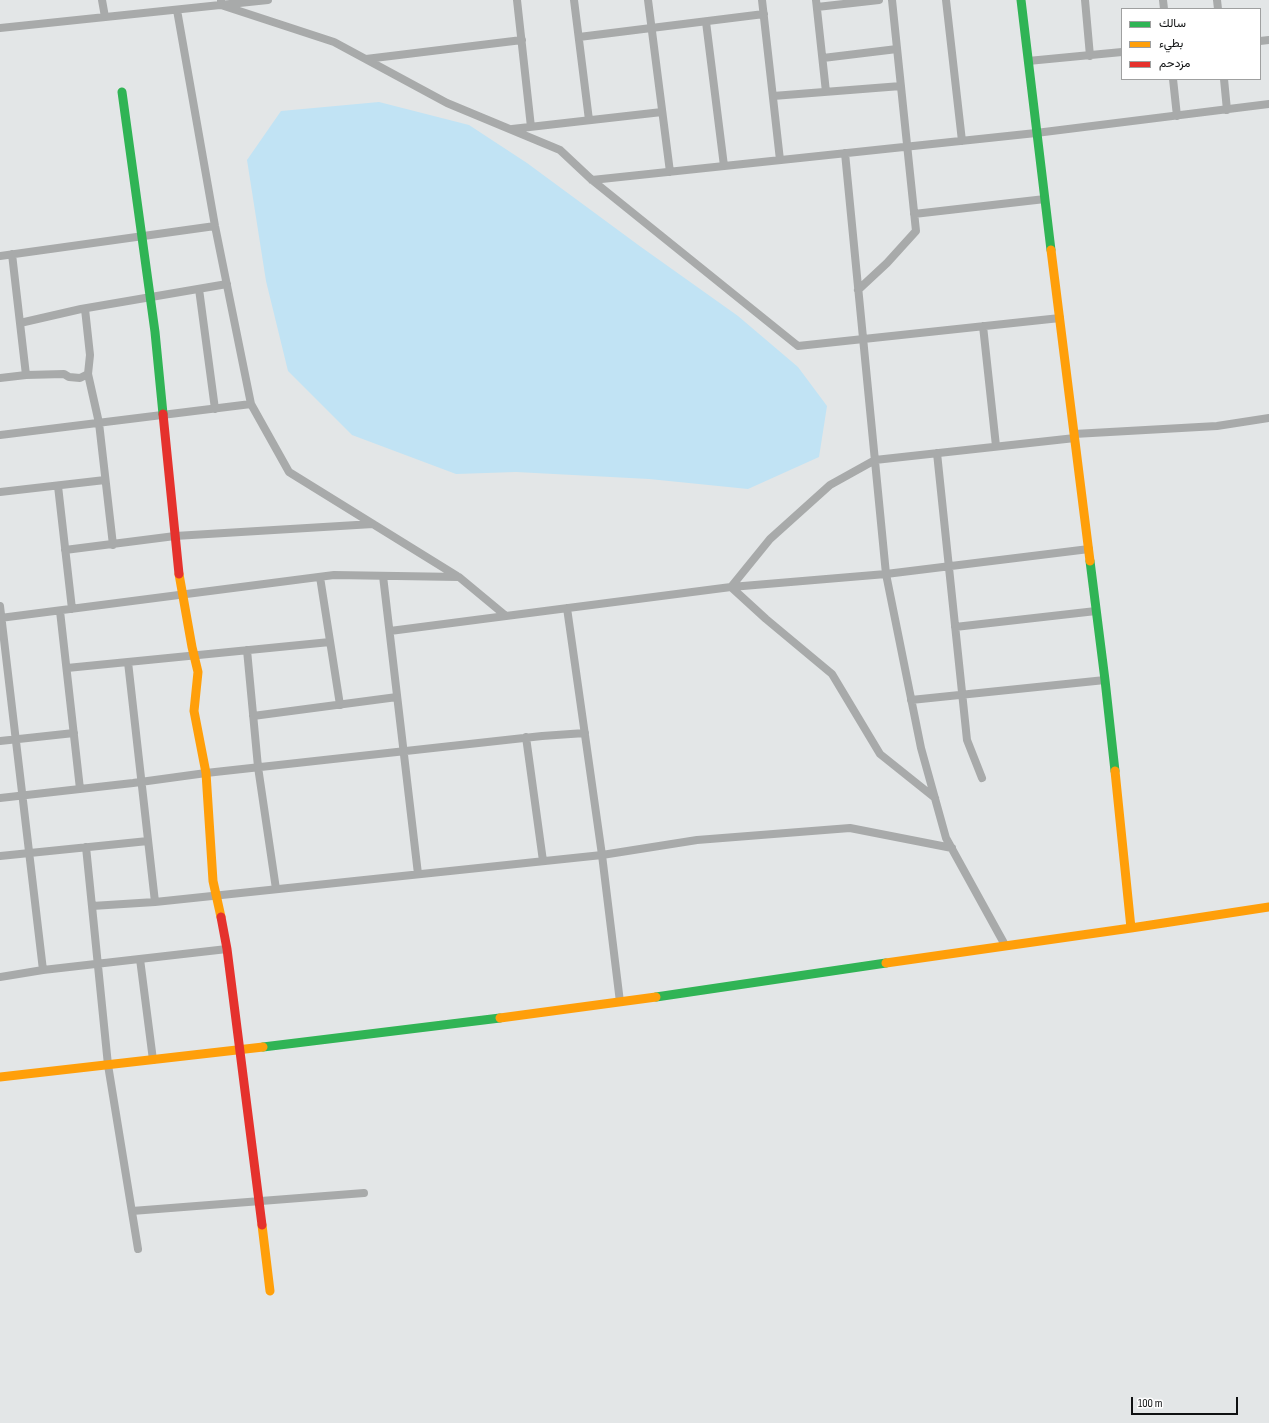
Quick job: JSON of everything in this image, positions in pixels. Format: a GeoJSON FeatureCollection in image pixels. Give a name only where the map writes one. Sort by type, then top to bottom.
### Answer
{"type":"FeatureCollection","features":[{"type":"Feature","properties":{"kind":"main road"},"geometry":{"type":"LineString","coordinates":[[1021,0],[1036,134],[1105,680],[1131,928]]}},
{"type":"Feature","properties":{"kind":"main road"},"geometry":{"type":"LineString","coordinates":[[122,92],[156,332],[178,566],[182,595],[198,672],[194,711],[206,773],[213,881],[227,949],[270,1291]]}},
{"type":"Feature","properties":{"kind":"main road"},"geometry":{"type":"LineString","coordinates":[[0,1077],[538,1014],[1269,907]]}},
{"type":"Feature","properties":{"kind":"street"},"geometry":{"type":"LineString","coordinates":[[102,0],[104,17]]}},
{"type":"Feature","properties":{"kind":"street"},"geometry":{"type":"LineString","coordinates":[[0,28],[177,10],[221,2],[268,0]]}},
{"type":"Feature","properties":{"kind":"street"},"geometry":{"type":"LineString","coordinates":[[517,0],[531,127]]}},
{"type":"Feature","properties":{"kind":"street"},"geometry":{"type":"LineString","coordinates":[[574,0],[589,120]]}},
{"type":"Feature","properties":{"kind":"street"},"geometry":{"type":"LineString","coordinates":[[648,0],[670,172]]}},
{"type":"Feature","properties":{"kind":"street"},"geometry":{"type":"LineString","coordinates":[[762,0],[780,160]]}},
{"type":"Feature","properties":{"kind":"street"},"geometry":{"type":"LineString","coordinates":[[826,92],[817,3],[879,0]]}},
{"type":"Feature","properties":{"kind":"street"},"geometry":{"type":"LineString","coordinates":[[858,290],[887,263],[916,231],[892,0]]}},
{"type":"Feature","properties":{"kind":"street"},"geometry":{"type":"LineString","coordinates":[[946,0],[962,141]]}},
{"type":"Feature","properties":{"kind":"street"},"geometry":{"type":"LineString","coordinates":[[1085,0],[1090,56]]}},
{"type":"Feature","properties":{"kind":"street"},"geometry":{"type":"LineString","coordinates":[[221,2],[334,42],[447,103],[560,150],[592,180],[798,346],[1060,318]]}},
{"type":"Feature","properties":{"kind":"street"},"geometry":{"type":"LineString","coordinates":[[177,10],[215,226],[251,404],[289,472],[459,577],[506,616]]}},
{"type":"Feature","properties":{"kind":"street"},"geometry":{"type":"LineString","coordinates":[[579,37],[764,14]]}},
{"type":"Feature","properties":{"kind":"street"},"geometry":{"type":"LineString","coordinates":[[706,22],[724,166]]}},
{"type":"Feature","properties":{"kind":"street"},"geometry":{"type":"LineString","coordinates":[[366,59],[522,40]]}},
{"type":"Feature","properties":{"kind":"street"},"geometry":{"type":"LineString","coordinates":[[823,58],[897,49]]}},
{"type":"Feature","properties":{"kind":"street"},"geometry":{"type":"LineString","coordinates":[[1028,61],[1121,52]]}},
{"type":"Feature","properties":{"kind":"street"},"geometry":{"type":"LineString","coordinates":[[1172,80],[1177,116]]}},
{"type":"Feature","properties":{"kind":"street"},"geometry":{"type":"LineString","coordinates":[[1224,80],[1227,110]]}},
{"type":"Feature","properties":{"kind":"street"},"geometry":{"type":"LineString","coordinates":[[773,96],[901,86]]}},
{"type":"Feature","properties":{"kind":"street"},"geometry":{"type":"LineString","coordinates":[[592,180],[1036,134],[1269,104]]}},
{"type":"Feature","properties":{"kind":"street"},"geometry":{"type":"LineString","coordinates":[[510,129],[662,112]]}},
{"type":"Feature","properties":{"kind":"street"},"geometry":{"type":"LineString","coordinates":[[845,153],[886,574],[911,700],[921,748],[946,838],[1004,945]]}},
{"type":"Feature","properties":{"kind":"street"},"geometry":{"type":"LineString","coordinates":[[914,214],[1045,199]]}},
{"type":"Feature","properties":{"kind":"street"},"geometry":{"type":"LineString","coordinates":[[0,256],[215,226]]}},
{"type":"Feature","properties":{"kind":"street"},"geometry":{"type":"LineString","coordinates":[[12,254],[26,375]]}},
{"type":"Feature","properties":{"kind":"street"},"geometry":{"type":"LineString","coordinates":[[20,323],[86,309],[227,284]]}},
{"type":"Feature","properties":{"kind":"street"},"geometry":{"type":"LineString","coordinates":[[199,289],[215,409]]}},
{"type":"Feature","properties":{"kind":"street"},"geometry":{"type":"LineString","coordinates":[[86,309],[90,355],[88,374],[99,423],[113,545]]}},
{"type":"Feature","properties":{"kind":"street"},"geometry":{"type":"LineString","coordinates":[[983,326],[996,446]]}},
{"type":"Feature","properties":{"kind":"street"},"geometry":{"type":"LineString","coordinates":[[0,378],[26,375],[64,374],[69,377],[80,378],[88,374]]}},
{"type":"Feature","properties":{"kind":"street"},"geometry":{"type":"LineString","coordinates":[[0,435],[251,404]]}},
{"type":"Feature","properties":{"kind":"street"},"geometry":{"type":"LineString","coordinates":[[731,587],[770,539],[830,485],[875,460],[1074,436],[1217,426],[1269,418]]}},
{"type":"Feature","properties":{"kind":"street"},"geometry":{"type":"LineString","coordinates":[[937,453],[967,740],[982,778]]}},
{"type":"Feature","properties":{"kind":"street"},"geometry":{"type":"LineString","coordinates":[[0,492],[106,480]]}},
{"type":"Feature","properties":{"kind":"street"},"geometry":{"type":"LineString","coordinates":[[58,486],[72,609]]}},
{"type":"Feature","properties":{"kind":"street"},"geometry":{"type":"LineString","coordinates":[[65,550],[175,536],[373,524]]}},
{"type":"Feature","properties":{"kind":"street"},"geometry":{"type":"LineString","coordinates":[[390,631],[731,587],[886,574],[1089,549]]}},
{"type":"Feature","properties":{"kind":"street"},"geometry":{"type":"LineString","coordinates":[[1,618],[334,575],[459,577]]}},
{"type":"Feature","properties":{"kind":"street"},"geometry":{"type":"LineString","coordinates":[[383,576],[418,874]]}},
{"type":"Feature","properties":{"kind":"street"},"geometry":{"type":"LineString","coordinates":[[320,577],[340,705]]}},
{"type":"Feature","properties":{"kind":"street"},"geometry":{"type":"LineString","coordinates":[[731,587],[766,619],[832,674],[880,754],[935,798]]}},
{"type":"Feature","properties":{"kind":"street"},"geometry":{"type":"LineString","coordinates":[[0,606],[43,970]]}},
{"type":"Feature","properties":{"kind":"street"},"geometry":{"type":"LineString","coordinates":[[567,608],[602,854],[620,1002]]}},
{"type":"Feature","properties":{"kind":"street"},"geometry":{"type":"LineString","coordinates":[[60,611],[80,789]]}},
{"type":"Feature","properties":{"kind":"street"},"geometry":{"type":"LineString","coordinates":[[956,628],[1096,611]]}},
{"type":"Feature","properties":{"kind":"street"},"geometry":{"type":"LineString","coordinates":[[67,668],[330,642]]}},
{"type":"Feature","properties":{"kind":"street"},"geometry":{"type":"LineString","coordinates":[[247,650],[258,767],[276,889]]}},
{"type":"Feature","properties":{"kind":"street"},"geometry":{"type":"LineString","coordinates":[[128,662],[155,902]]}},
{"type":"Feature","properties":{"kind":"street"},"geometry":{"type":"LineString","coordinates":[[911,700],[1105,680]]}},
{"type":"Feature","properties":{"kind":"street"},"geometry":{"type":"LineString","coordinates":[[253,716],[397,697]]}},
{"type":"Feature","properties":{"kind":"street"},"geometry":{"type":"LineString","coordinates":[[0,741],[74,733]]}},
{"type":"Feature","properties":{"kind":"street"},"geometry":{"type":"LineString","coordinates":[[0,798],[526,737],[585,733]]}},
{"type":"Feature","properties":{"kind":"street"},"geometry":{"type":"LineString","coordinates":[[526,737],[543,861]]}},
{"type":"Feature","properties":{"kind":"street"},"geometry":{"type":"LineString","coordinates":[[92,906],[155,902],[543,861],[697,840],[850,828],[952,848]]}},
{"type":"Feature","properties":{"kind":"street"},"geometry":{"type":"LineString","coordinates":[[0,856],[148,841]]}},
{"type":"Feature","properties":{"kind":"street"},"geometry":{"type":"LineString","coordinates":[[86,847],[108,1065],[138,1249]]}},
{"type":"Feature","properties":{"kind":"street"},"geometry":{"type":"LineString","coordinates":[[0,976],[227,949]]}},
{"type":"Feature","properties":{"kind":"street"},"geometry":{"type":"LineString","coordinates":[[140,959],[153,1060]]}},
{"type":"Feature","properties":{"kind":"street"},"geometry":{"type":"LineString","coordinates":[[132,1211],[364,1193]]}},
{"type":"Feature","properties":{"kind":"shaded area"},"geometry":{"type":"Polygon","coordinates":[[[379,102],[469,125],[527,163],[738,316],[798,367],[827,406],[819,457],[748,489],[649,479],[516,472],[456,474],[352,435],[288,371],[266,281],[247,160],[281,111],[379,102]]]}},
{"type":"Feature","properties":{"kind":"traffic: fast"},"geometry":{"type":"LineString","coordinates":[[1021,0],[1051,250]]}},
{"type":"Feature","properties":{"kind":"traffic: fast"},"geometry":{"type":"LineString","coordinates":[[122,92],[155,332],[163,414]]}},
{"type":"Feature","properties":{"kind":"traffic: fast"},"geometry":{"type":"LineString","coordinates":[[1090,561],[1115,771]]}},
{"type":"Feature","properties":{"kind":"traffic: fast"},"geometry":{"type":"LineString","coordinates":[[656,997],[886,963]]}},
{"type":"Feature","properties":{"kind":"traffic: fast"},"geometry":{"type":"LineString","coordinates":[[263,1047],[500,1018]]}},
{"type":"Feature","properties":{"kind":"traffic: slow"},"geometry":{"type":"LineString","coordinates":[[1051,250],[1090,561]]}},
{"type":"Feature","properties":{"kind":"traffic: slow"},"geometry":{"type":"LineString","coordinates":[[179,574],[198,672],[194,711],[206,773],[213,881],[221,917]]}},
{"type":"Feature","properties":{"kind":"traffic: slow"},"geometry":{"type":"LineString","coordinates":[[1115,771],[1131,928],[1269,907]]}},
{"type":"Feature","properties":{"kind":"traffic: slow"},"geometry":{"type":"LineString","coordinates":[[886,963],[1131,928]]}},
{"type":"Feature","properties":{"kind":"traffic: slow"},"geometry":{"type":"LineString","coordinates":[[500,1018],[656,997]]}},
{"type":"Feature","properties":{"kind":"traffic: slow"},"geometry":{"type":"LineString","coordinates":[[0,1077],[263,1047]]}},
{"type":"Feature","properties":{"kind":"traffic: slow"},"geometry":{"type":"LineString","coordinates":[[262,1225],[270,1291]]}},
{"type":"Feature","properties":{"kind":"traffic: jam"},"geometry":{"type":"LineString","coordinates":[[163,414],[179,574]]}},
{"type":"Feature","properties":{"kind":"traffic: jam"},"geometry":{"type":"LineString","coordinates":[[221,917],[227,949],[262,1225]]}}]}
